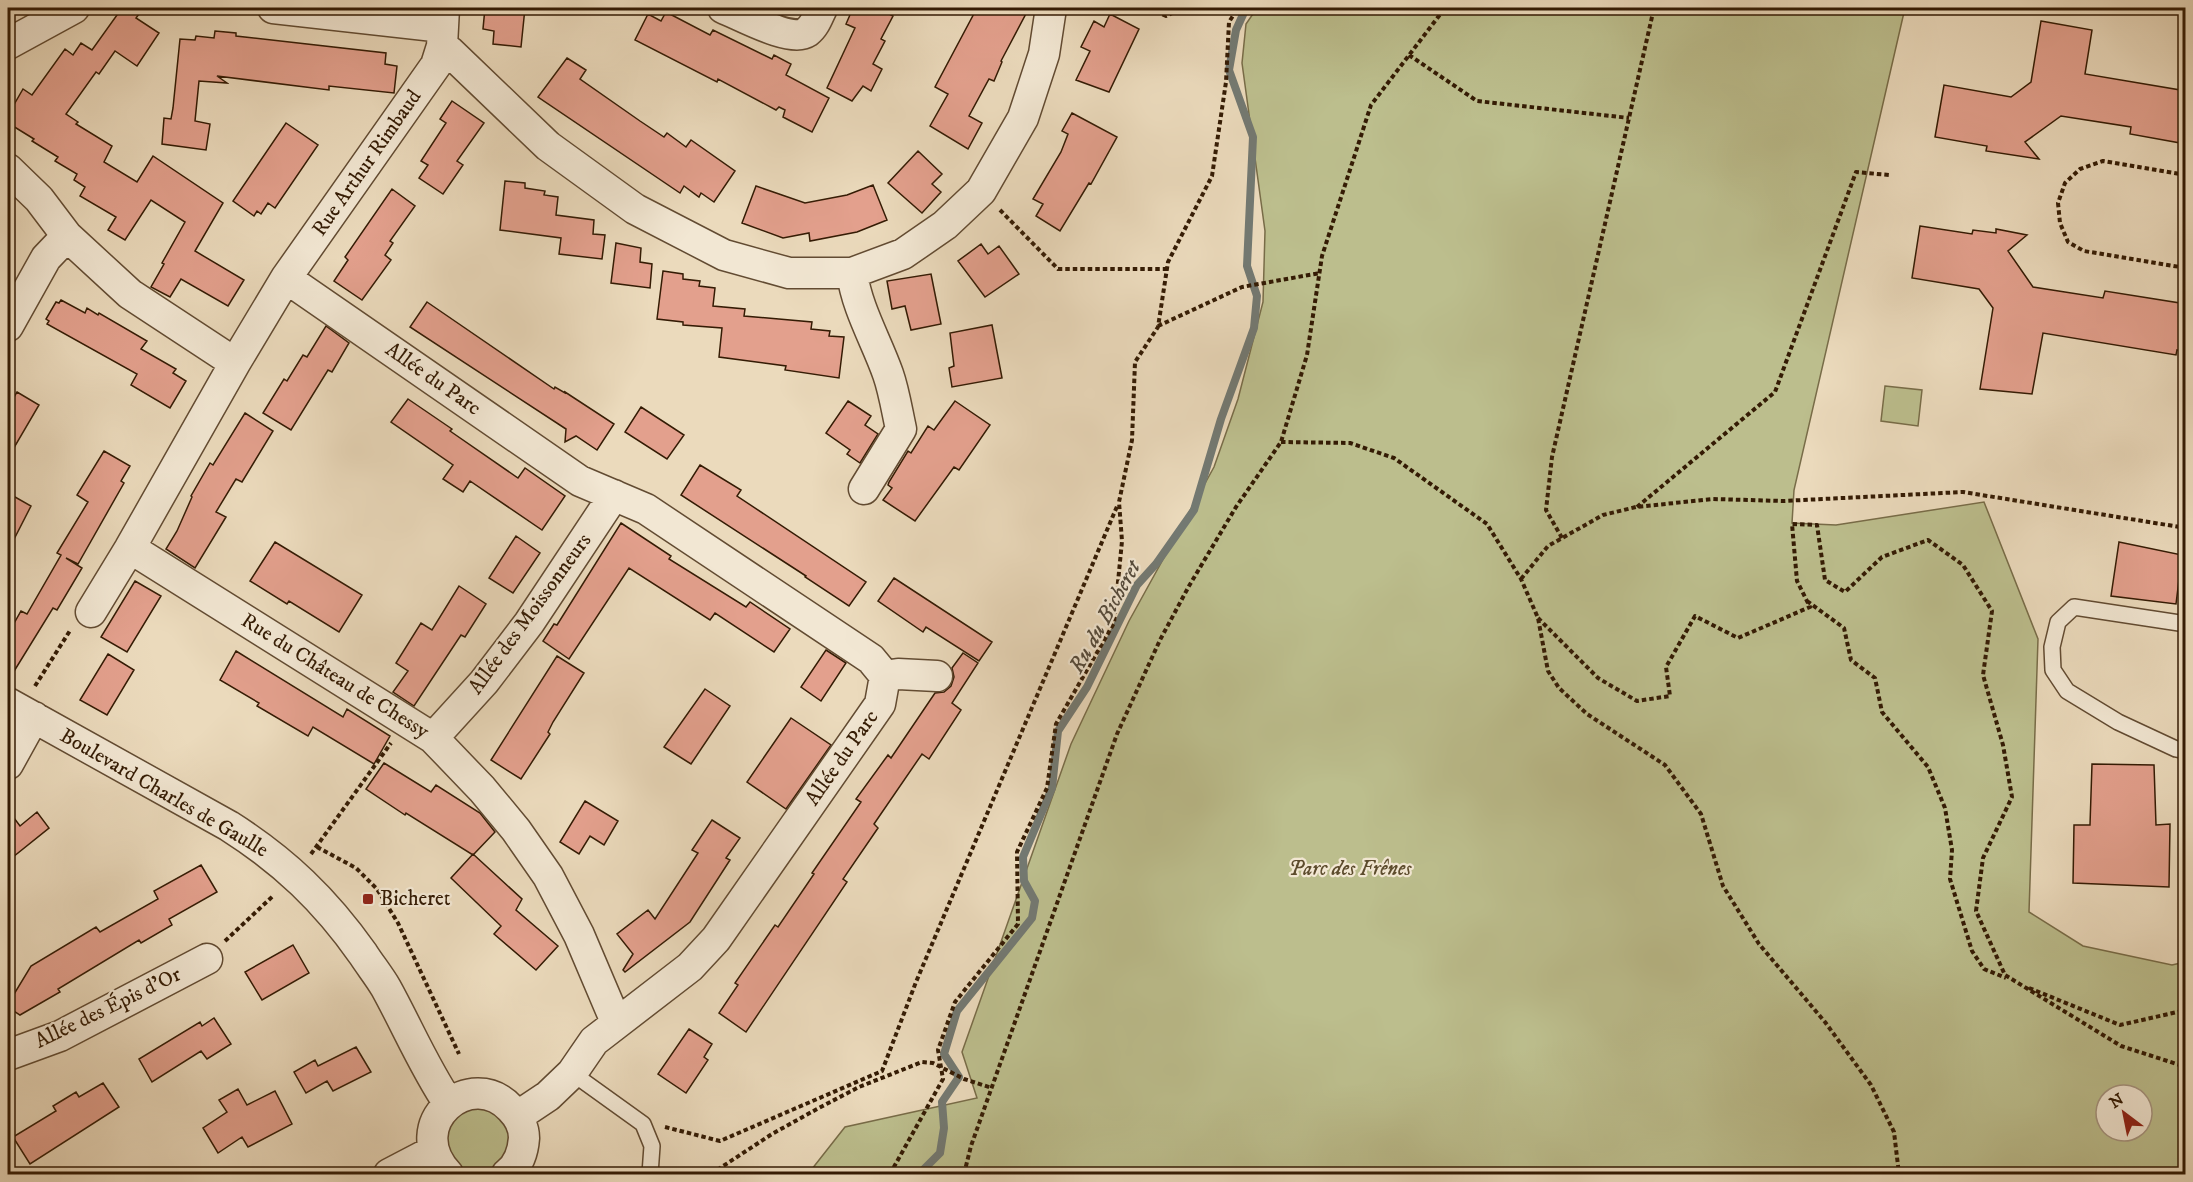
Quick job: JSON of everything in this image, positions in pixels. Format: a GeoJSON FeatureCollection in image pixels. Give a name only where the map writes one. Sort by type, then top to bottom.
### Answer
{"type":"FeatureCollection","features":[{"type":"Feature","properties":{"kind":"street"},"geometry":{"type":"LineString","coordinates":[[8,44],[74,8]]}},
{"type":"Feature","properties":{"kind":"street"},"geometry":{"type":"LineString","coordinates":[[273,8],[306,9],[443,27],[450,52],[548,146],[635,209],[724,255],[789,273],[852,273],[903,254],[945,225],[981,191],[1023,118],[1044,54],[1051,8]]}},
{"type":"Feature","properties":{"kind":"street"},"geometry":{"type":"LineString","coordinates":[[723,8],[780,32],[797,36],[806,33],[814,25],[822,8]]}},
{"type":"Feature","properties":{"kind":"street","name":"Rue Arthur Rimbaud"},"geometry":{"type":"LineString","coordinates":[[235,363],[286,278],[436,65],[443,27]]}},
{"type":"Feature","properties":{"kind":"street"},"geometry":{"type":"LineString","coordinates":[[8,169],[39,199],[67,236],[130,294],[235,363],[91,612]]}},
{"type":"Feature","properties":{"kind":"street"},"geometry":{"type":"LineString","coordinates":[[8,326],[46,258],[67,236]]}},
{"type":"Feature","properties":{"kind":"street"},"geometry":{"type":"LineString","coordinates":[[852,273],[854,288],[888,374],[901,429],[864,489]]}},
{"type":"Feature","properties":{"kind":"street","name":"Allée du Parc"},"geometry":{"type":"LineString","coordinates":[[286,278],[580,481],[607,505],[646,509],[871,659],[885,676],[880,704],[716,939],[690,967],[594,1041],[572,1073],[548,1096],[518,1116]]}},
{"type":"Feature","properties":{"kind":"street","name":"Allée des Moissonneurs"},"geometry":{"type":"LineString","coordinates":[[434,738],[484,682],[522,632],[607,505]]}},
{"type":"Feature","properties":{"kind":"street","name":"Rue du Château de Chessy"},"geometry":{"type":"LineString","coordinates":[[130,548],[434,738],[482,789],[516,830],[548,876],[579,935],[616,1022]]}},
{"type":"Feature","properties":{"kind":"street"},"geometry":{"type":"LineString","coordinates":[[885,676],[898,674],[938,676]]}},
{"type":"Feature","properties":{"kind":"street"},"geometry":{"type":"LineString","coordinates":[[8,764],[21,710]]}},
{"type":"Feature","properties":{"kind":"street","name":"Boulevard Charles de Gaulle"},"geometry":{"type":"LineString","coordinates":[[21,710],[229,825],[294,873],[317,896],[350,936],[385,986],[424,1064],[449,1104]]}},
{"type":"Feature","properties":{"kind":"street","name":"Allée des Épis d'Or"},"geometry":{"type":"LineString","coordinates":[[8,1055],[60,1035],[207,959]]}},
{"type":"Feature","properties":{"kind":"street"},"geometry":{"type":"LineString","coordinates":[[389,1174],[441,1163],[432,1138],[434,1125],[440,1113],[449,1104],[467,1095],[487,1094],[505,1102],[518,1116],[524,1134],[522,1153],[514,1169],[507,1174]]}},
{"type":"Feature","properties":{"kind":"lane"},"geometry":{"type":"LineString","coordinates":[[2186,624],[2074,607],[2058,622],[2052,647],[2053,670],[2067,691],[2118,722],[2176,749],[2186,751]]}},
{"type":"Feature","properties":{"kind":"lane"},"geometry":{"type":"LineString","coordinates":[[572,1073],[644,1124],[652,1146],[651,1174]]}},
{"type":"Feature","properties":{"kind":"path"},"geometry":{"type":"LineString","coordinates":[[1149,8],[1166,16],[1183,8]]}},
{"type":"Feature","properties":{"kind":"path"},"geometry":{"type":"LineString","coordinates":[[638,1119],[720,1141],[882,1071],[934,939],[1119,502],[1132,440],[1135,362],[1158,327],[1168,262],[1212,176],[1226,82],[1229,22],[1238,8]]}},
{"type":"Feature","properties":{"kind":"path"},"geometry":{"type":"LineString","coordinates":[[964,1174],[971,1146],[1109,756],[1126,714],[1160,640],[1189,586],[1236,507],[1281,442],[1307,356],[1322,256],[1371,105],[1445,8]]}},
{"type":"Feature","properties":{"kind":"path"},"geometry":{"type":"LineString","coordinates":[[1562,538],[1546,510],[1552,457],[1654,8]]}},
{"type":"Feature","properties":{"kind":"path"},"geometry":{"type":"LineString","coordinates":[[1409,55],[1477,100],[1629,118]]}},
{"type":"Feature","properties":{"kind":"path"},"geometry":{"type":"LineString","coordinates":[[2186,175],[2103,161],[2080,169],[2065,183],[2058,202],[2060,223],[2068,242],[2084,251],[2186,268]]}},
{"type":"Feature","properties":{"kind":"path"},"geometry":{"type":"LineString","coordinates":[[1636,507],[1775,392],[1856,172],[1888,175]]}},
{"type":"Feature","properties":{"kind":"path"},"geometry":{"type":"LineString","coordinates":[[981,191],[1058,269],[1167,269]]}},
{"type":"Feature","properties":{"kind":"path"},"geometry":{"type":"LineString","coordinates":[[1243,287],[1320,273]]}},
{"type":"Feature","properties":{"kind":"path"},"geometry":{"type":"LineString","coordinates":[[1158,327],[1243,287],[1265,282]]}},
{"type":"Feature","properties":{"kind":"path"},"geometry":{"type":"LineString","coordinates":[[1281,442],[1350,443],[1394,458],[1486,524],[1521,579],[1538,618],[1548,671],[1559,688],[1587,714],[1665,765],[1701,814],[1723,886],[1759,944],[1825,1022],[1871,1086],[1894,1132],[1899,1174]]}},
{"type":"Feature","properties":{"kind":"path"},"geometry":{"type":"LineString","coordinates":[[1521,579],[1548,546],[1603,514],[1636,507],[1713,499],[1783,501],[1963,492],[2186,528]]}},
{"type":"Feature","properties":{"kind":"path"},"geometry":{"type":"LineString","coordinates":[[890,1174],[943,1078],[938,1050],[955,1002],[1018,924],[1017,852],[1047,788],[1056,724],[1114,623],[1122,541],[1119,502]]}},
{"type":"Feature","properties":{"kind":"path"},"geometry":{"type":"LineString","coordinates":[[1538,618],[1598,678],[1637,701],[1670,696],[1666,667],[1695,616],[1738,638],[1809,607],[1797,581],[1792,524],[1817,525],[1825,580],[1845,592],[1882,557],[1928,540],[1963,565],[1992,611],[1983,675],[2003,745],[2012,797],[1983,858],[1976,911],[2005,975],[2121,1046],[2186,1067]]}},
{"type":"Feature","properties":{"kind":"path"},"geometry":{"type":"LineString","coordinates":[[1806,600],[1845,628],[1851,660],[1875,678],[1882,712],[1928,767],[1945,808],[1952,850],[1950,879],[1972,951],[1984,969],[2120,1025],[2186,1010]]}},
{"type":"Feature","properties":{"kind":"path"},"geometry":{"type":"LineString","coordinates":[[21,710],[78,616],[91,612]]}},
{"type":"Feature","properties":{"kind":"path"},"geometry":{"type":"LineString","coordinates":[[207,959],[294,873],[317,847],[406,722]]}},
{"type":"Feature","properties":{"kind":"path"},"geometry":{"type":"LineString","coordinates":[[317,847],[356,868],[377,889],[398,923],[459,1054]]}},
{"type":"Feature","properties":{"kind":"path"},"geometry":{"type":"LineString","coordinates":[[711,1174],[808,1114],[860,1087],[922,1062],[933,1063],[964,1079],[992,1088]]}},
{"type":"Feature","properties":{"kind":"green space","name":"Parc des Frênes"},"geometry":{"type":"Polygon","coordinates":[[[1257,8],[1905,8],[1794,490],[1792,523],[1836,525],[1984,502],[2038,639],[2029,912],[2083,946],[2172,965],[2185,962],[2185,1174],[808,1174],[845,1127],[977,1098],[962,1052],[1071,744],[1129,621],[1214,467],[1238,399],[1263,302],[1265,231],[1242,63],[1246,24],[1257,8]]]}},
{"type":"Feature","properties":{"kind":"green space"},"geometry":{"type":"Polygon","coordinates":[[[1885,386],[1922,390],[1918,426],[1881,421],[1885,386]]]}},
{"type":"Feature","properties":{"kind":"green space"},"geometry":{"type":"Polygon","coordinates":[[[478,1106],[501,1114],[513,1134],[502,1168],[482,1175],[474,1175],[460,1172],[455,1167],[449,1154],[445,1132],[456,1114],[478,1106]]]}},
{"type":"Feature","properties":{"kind":"building"},"geometry":{"type":"Polygon","coordinates":[[[122,8],[129,8],[139,14],[136,18],[159,33],[137,66],[115,51],[99,74],[96,72],[66,114],[78,122],[76,124],[112,146],[104,162],[137,182],[153,156],[223,203],[195,251],[244,280],[228,306],[181,279],[170,297],[151,287],[185,222],[151,200],[125,240],[108,230],[116,217],[80,196],[85,187],[74,180],[77,174],[55,161],[58,157],[8,123],[8,115],[23,89],[32,95],[65,49],[73,55],[81,43],[92,50],[122,8]]]}},
{"type":"Feature","properties":{"kind":"building"},"geometry":{"type":"Polygon","coordinates":[[[485,8],[525,8],[521,47],[493,44],[494,31],[483,29],[485,8]]]}},
{"type":"Feature","properties":{"kind":"building"},"geometry":{"type":"Polygon","coordinates":[[[853,8],[878,8],[893,16],[881,39],[885,41],[873,64],[882,69],[871,91],[863,86],[852,101],[827,88],[855,28],[846,24],[853,8]]]}},
{"type":"Feature","properties":{"kind":"building"},"geometry":{"type":"Polygon","coordinates":[[[977,8],[1029,8],[1001,61],[994,81],[989,79],[969,116],[982,123],[968,149],[930,126],[948,94],[935,87],[977,8]]]}},
{"type":"Feature","properties":{"kind":"building"},"geometry":{"type":"Polygon","coordinates":[[[666,12],[710,35],[713,30],[772,59],[774,55],[791,64],[786,75],[829,98],[812,132],[783,117],[785,110],[779,107],[776,110],[718,79],[717,82],[635,40],[648,14],[661,21],[666,12]]]}},
{"type":"Feature","properties":{"kind":"building"},"geometry":{"type":"Polygon","coordinates":[[[1110,14],[1139,29],[1109,92],[1076,80],[1090,51],[1081,47],[1094,21],[1104,27],[1110,14]]]}},
{"type":"Feature","properties":{"kind":"building"},"geometry":{"type":"Polygon","coordinates":[[[2041,21],[2092,30],[2085,74],[2186,91],[2186,144],[2130,134],[2131,127],[2061,116],[2025,142],[2039,159],[1986,151],[1987,146],[1935,137],[1944,85],[2011,97],[2031,82],[2041,21]]]}},
{"type":"Feature","properties":{"kind":"building"},"geometry":{"type":"Polygon","coordinates":[[[215,31],[236,33],[236,36],[386,53],[385,64],[397,66],[394,93],[329,86],[329,90],[217,76],[227,83],[199,81],[195,121],[210,124],[206,150],[162,144],[164,118],[171,119],[173,108],[180,39],[195,40],[196,36],[214,38],[215,31]]]}},
{"type":"Feature","properties":{"kind":"building"},"geometry":{"type":"Polygon","coordinates":[[[567,58],[586,70],[580,79],[640,121],[664,137],[667,133],[686,147],[691,140],[735,171],[714,202],[701,193],[699,197],[684,186],[680,193],[538,97],[567,58]]]}},
{"type":"Feature","properties":{"kind":"building"},"geometry":{"type":"Polygon","coordinates":[[[452,101],[484,123],[457,161],[463,165],[443,194],[419,178],[428,165],[421,161],[446,123],[440,119],[452,101]]]}},
{"type":"Feature","properties":{"kind":"building"},"geometry":{"type":"Polygon","coordinates":[[[1072,113],[1117,137],[1091,184],[1089,183],[1060,231],[1036,216],[1043,204],[1033,199],[1061,152],[1068,134],[1062,131],[1072,113]]]}},
{"type":"Feature","properties":{"kind":"building"},"geometry":{"type":"Polygon","coordinates":[[[286,123],[318,145],[275,208],[268,203],[261,214],[257,211],[254,216],[233,201],[286,123]]]}},
{"type":"Feature","properties":{"kind":"building"},"geometry":{"type":"Polygon","coordinates":[[[918,151],[942,174],[932,184],[941,192],[922,213],[888,183],[918,151]]]}},
{"type":"Feature","properties":{"kind":"building"},"geometry":{"type":"Polygon","coordinates":[[[505,181],[525,183],[525,188],[545,191],[544,195],[558,197],[556,215],[594,220],[593,234],[605,235],[602,259],[559,254],[561,238],[500,230],[505,181]]]}},
{"type":"Feature","properties":{"kind":"building"},"geometry":{"type":"Polygon","coordinates":[[[873,185],[887,220],[857,232],[810,241],[809,233],[783,238],[742,223],[756,186],[805,203],[847,195],[873,185]]]}},
{"type":"Feature","properties":{"kind":"building"},"geometry":{"type":"Polygon","coordinates":[[[392,189],[415,206],[390,241],[393,243],[385,255],[391,260],[362,300],[334,281],[348,260],[345,257],[392,189]]]}},
{"type":"Feature","properties":{"kind":"building"},"geometry":{"type":"Polygon","coordinates":[[[1920,226],[1972,234],[1973,230],[1996,233],[1996,229],[2027,235],[2008,251],[2033,287],[2103,298],[2105,291],[2186,304],[2186,352],[2177,350],[2176,355],[2043,333],[2032,394],[1980,389],[1993,308],[1979,289],[1912,278],[1920,226]]]}},
{"type":"Feature","properties":{"kind":"building"},"geometry":{"type":"Polygon","coordinates":[[[616,243],[641,248],[640,262],[652,264],[650,288],[611,283],[616,243]]]}},
{"type":"Feature","properties":{"kind":"building"},"geometry":{"type":"Polygon","coordinates":[[[981,244],[988,254],[999,246],[1019,274],[985,297],[958,261],[981,244]]]}},
{"type":"Feature","properties":{"kind":"building"},"geometry":{"type":"Polygon","coordinates":[[[663,271],[683,274],[683,279],[700,281],[699,286],[715,288],[713,306],[745,309],[744,316],[812,322],[811,329],[830,331],[829,336],[844,337],[839,378],[785,370],[786,366],[719,357],[722,328],[683,325],[683,322],[657,319],[663,271]]]}},
{"type":"Feature","properties":{"kind":"building"},"geometry":{"type":"Polygon","coordinates":[[[931,274],[941,324],[911,330],[905,306],[892,309],[887,281],[931,274]]]}},
{"type":"Feature","properties":{"kind":"building"},"geometry":{"type":"Polygon","coordinates":[[[61,300],[85,313],[87,308],[98,315],[99,313],[147,341],[141,349],[176,369],[173,373],[186,381],[170,408],[131,385],[137,374],[47,324],[49,321],[46,319],[56,302],[59,303],[61,300]]]}},
{"type":"Feature","properties":{"kind":"building"},"geometry":{"type":"Polygon","coordinates":[[[427,302],[554,389],[555,387],[565,392],[614,424],[597,450],[576,436],[565,442],[566,429],[410,327],[427,302]]]}},
{"type":"Feature","properties":{"kind":"building"},"geometry":{"type":"Polygon","coordinates":[[[992,325],[1002,378],[952,387],[949,368],[954,366],[950,333],[992,325]]]}},
{"type":"Feature","properties":{"kind":"building"},"geometry":{"type":"Polygon","coordinates":[[[326,326],[349,343],[332,372],[328,370],[291,430],[263,413],[284,379],[287,381],[303,355],[307,357],[326,326]]]}},
{"type":"Feature","properties":{"kind":"building"},"geometry":{"type":"Polygon","coordinates":[[[17,392],[39,405],[8,458],[8,408],[17,392]]]}},
{"type":"Feature","properties":{"kind":"building"},"geometry":{"type":"Polygon","coordinates":[[[408,399],[518,478],[525,468],[565,496],[542,530],[470,481],[463,492],[443,479],[453,465],[391,422],[408,399]]]}},
{"type":"Feature","properties":{"kind":"building"},"geometry":{"type":"Polygon","coordinates":[[[848,401],[871,416],[865,425],[878,434],[860,463],[847,454],[850,450],[826,433],[848,401]]]}},
{"type":"Feature","properties":{"kind":"building"},"geometry":{"type":"Polygon","coordinates":[[[955,401],[990,425],[959,470],[954,467],[915,521],[883,500],[892,488],[888,485],[889,482],[908,451],[911,453],[928,426],[934,430],[955,401]]]}},
{"type":"Feature","properties":{"kind":"building"},"geometry":{"type":"Polygon","coordinates":[[[641,407],[684,435],[667,459],[625,432],[641,407]]]}},
{"type":"Feature","properties":{"kind":"building"},"geometry":{"type":"Polygon","coordinates":[[[245,413],[273,431],[242,482],[236,479],[216,512],[226,517],[195,568],[166,549],[177,531],[191,496],[210,463],[213,465],[245,413]]]}},
{"type":"Feature","properties":{"kind":"building"},"geometry":{"type":"Polygon","coordinates":[[[104,451],[130,466],[121,481],[124,483],[78,564],[66,558],[82,568],[57,610],[53,608],[8,681],[8,634],[21,611],[27,614],[61,555],[57,553],[88,502],[77,495],[104,451]]]}},
{"type":"Feature","properties":{"kind":"building"},"geometry":{"type":"Polygon","coordinates":[[[700,465],[741,490],[737,496],[866,582],[849,606],[681,495],[700,465]]]}},
{"type":"Feature","properties":{"kind":"building"},"geometry":{"type":"Polygon","coordinates":[[[8,493],[31,506],[8,551],[8,493]]]}},
{"type":"Feature","properties":{"kind":"building"},"geometry":{"type":"Polygon","coordinates":[[[621,523],[671,556],[669,559],[746,607],[750,602],[790,629],[774,652],[715,613],[710,620],[629,568],[569,659],[543,641],[554,624],[557,625],[621,523]]]}},
{"type":"Feature","properties":{"kind":"building"},"geometry":{"type":"Polygon","coordinates":[[[516,536],[540,553],[513,593],[489,578],[516,536]]]}},
{"type":"Feature","properties":{"kind":"building"},"geometry":{"type":"Polygon","coordinates":[[[275,542],[362,595],[339,632],[289,601],[287,604],[250,581],[275,542]]]}},
{"type":"Feature","properties":{"kind":"building"},"geometry":{"type":"Polygon","coordinates":[[[2119,542],[2182,555],[2176,604],[2111,596],[2119,542]]]}},
{"type":"Feature","properties":{"kind":"building"},"geometry":{"type":"Polygon","coordinates":[[[894,578],[992,642],[979,661],[926,627],[923,632],[878,601],[894,578]]]}},
{"type":"Feature","properties":{"kind":"building"},"geometry":{"type":"Polygon","coordinates":[[[135,581],[161,596],[127,652],[101,637],[135,581]]]}},
{"type":"Feature","properties":{"kind":"building"},"geometry":{"type":"Polygon","coordinates":[[[459,586],[486,604],[465,637],[461,635],[414,706],[393,692],[408,671],[396,663],[421,623],[432,630],[459,586]]]}},
{"type":"Feature","properties":{"kind":"building"},"geometry":{"type":"Polygon","coordinates":[[[826,650],[846,663],[821,701],[801,687],[826,650]]]}},
{"type":"Feature","properties":{"kind":"building"},"geometry":{"type":"Polygon","coordinates":[[[236,651],[343,717],[347,709],[390,736],[374,764],[313,727],[308,736],[257,706],[259,703],[220,680],[236,651]]]}},
{"type":"Feature","properties":{"kind":"building"},"geometry":{"type":"Polygon","coordinates":[[[963,653],[978,663],[952,703],[961,710],[929,759],[922,754],[874,824],[878,828],[843,879],[847,882],[746,1032],[719,1013],[738,985],[735,983],[775,925],[778,927],[814,874],[812,873],[861,802],[856,799],[888,755],[891,758],[935,693],[944,692],[951,686],[954,677],[952,668],[963,653]]]}},
{"type":"Feature","properties":{"kind":"building"},"geometry":{"type":"Polygon","coordinates":[[[108,654],[134,670],[107,715],[80,700],[108,654]]]}},
{"type":"Feature","properties":{"kind":"building"},"geometry":{"type":"Polygon","coordinates":[[[557,656],[584,673],[553,722],[548,732],[550,734],[521,779],[491,760],[557,656]]]}},
{"type":"Feature","properties":{"kind":"building"},"geometry":{"type":"Polygon","coordinates":[[[705,689],[730,706],[691,764],[664,747],[705,689]]]}},
{"type":"Feature","properties":{"kind":"building"},"geometry":{"type":"Polygon","coordinates":[[[791,718],[831,745],[786,809],[747,782],[791,718]]]}},
{"type":"Feature","properties":{"kind":"building"},"geometry":{"type":"Polygon","coordinates":[[[384,763],[431,792],[436,785],[480,813],[495,832],[473,855],[406,813],[405,815],[366,789],[384,763]]]}},
{"type":"Feature","properties":{"kind":"building"},"geometry":{"type":"Polygon","coordinates":[[[2092,764],[2154,765],[2156,825],[2170,824],[2169,887],[2073,883],[2074,825],[2090,825],[2092,764]]]}},
{"type":"Feature","properties":{"kind":"building"},"geometry":{"type":"Polygon","coordinates":[[[585,801],[618,821],[604,845],[590,836],[579,854],[560,842],[585,801]]]}},
{"type":"Feature","properties":{"kind":"building"},"geometry":{"type":"Polygon","coordinates":[[[8,810],[20,826],[37,812],[49,828],[8,861],[8,810]]]}},
{"type":"Feature","properties":{"kind":"building"},"geometry":{"type":"Polygon","coordinates":[[[712,820],[740,838],[726,858],[730,860],[690,922],[625,972],[623,970],[633,954],[617,934],[648,910],[655,919],[698,853],[692,850],[712,820]]]}},
{"type":"Feature","properties":{"kind":"building"},"geometry":{"type":"Polygon","coordinates":[[[473,854],[522,899],[516,910],[558,946],[536,970],[494,934],[501,926],[451,878],[473,854]]]}},
{"type":"Feature","properties":{"kind":"building"},"geometry":{"type":"Polygon","coordinates":[[[201,865],[217,892],[169,919],[172,925],[141,943],[139,940],[58,989],[60,992],[20,1015],[8,1007],[31,966],[96,927],[100,932],[158,899],[154,891],[201,865]]]}},
{"type":"Feature","properties":{"kind":"building"},"geometry":{"type":"Polygon","coordinates":[[[293,945],[309,973],[262,1000],[245,972],[293,945]]]}},
{"type":"Feature","properties":{"kind":"building"},"geometry":{"type":"Polygon","coordinates":[[[214,1018],[231,1044],[207,1059],[201,1051],[152,1082],[139,1059],[200,1022],[202,1026],[214,1018]]]}},
{"type":"Feature","properties":{"kind":"building"},"geometry":{"type":"Polygon","coordinates":[[[689,1029],[712,1044],[704,1057],[708,1060],[686,1093],[658,1074],[689,1029]]]}},
{"type":"Feature","properties":{"kind":"building"},"geometry":{"type":"Polygon","coordinates":[[[356,1047],[371,1072],[333,1091],[327,1081],[306,1093],[294,1072],[315,1060],[318,1066],[356,1047]]]}},
{"type":"Feature","properties":{"kind":"building"},"geometry":{"type":"Polygon","coordinates":[[[103,1083],[119,1107],[30,1164],[13,1137],[56,1111],[53,1106],[76,1092],[79,1097],[103,1083]]]}},
{"type":"Feature","properties":{"kind":"building"},"geometry":{"type":"Polygon","coordinates":[[[238,1089],[247,1105],[275,1091],[292,1124],[248,1147],[242,1137],[218,1153],[203,1128],[227,1112],[219,1100],[238,1089]]]}},
{"type":"Feature","properties":{"kind":"waterway","name":"Ru du Bicheret"},"geometry":{"type":"LineString","coordinates":[[919,1174],[940,1153],[944,1128],[942,1102],[959,1077],[944,1054],[957,1011],[1032,918],[1035,901],[1024,881],[1023,857],[1052,788],[1058,731],[1087,687],[1137,585],[1156,564],[1194,510],[1221,419],[1254,328],[1257,296],[1247,266],[1253,137],[1229,70],[1236,30],[1246,8]]}},
{"type":"Feature","properties":{"kind":"place","name":"Bicheret"},"geometry":{"type":"Point","coordinates":[368,899]}}]}
